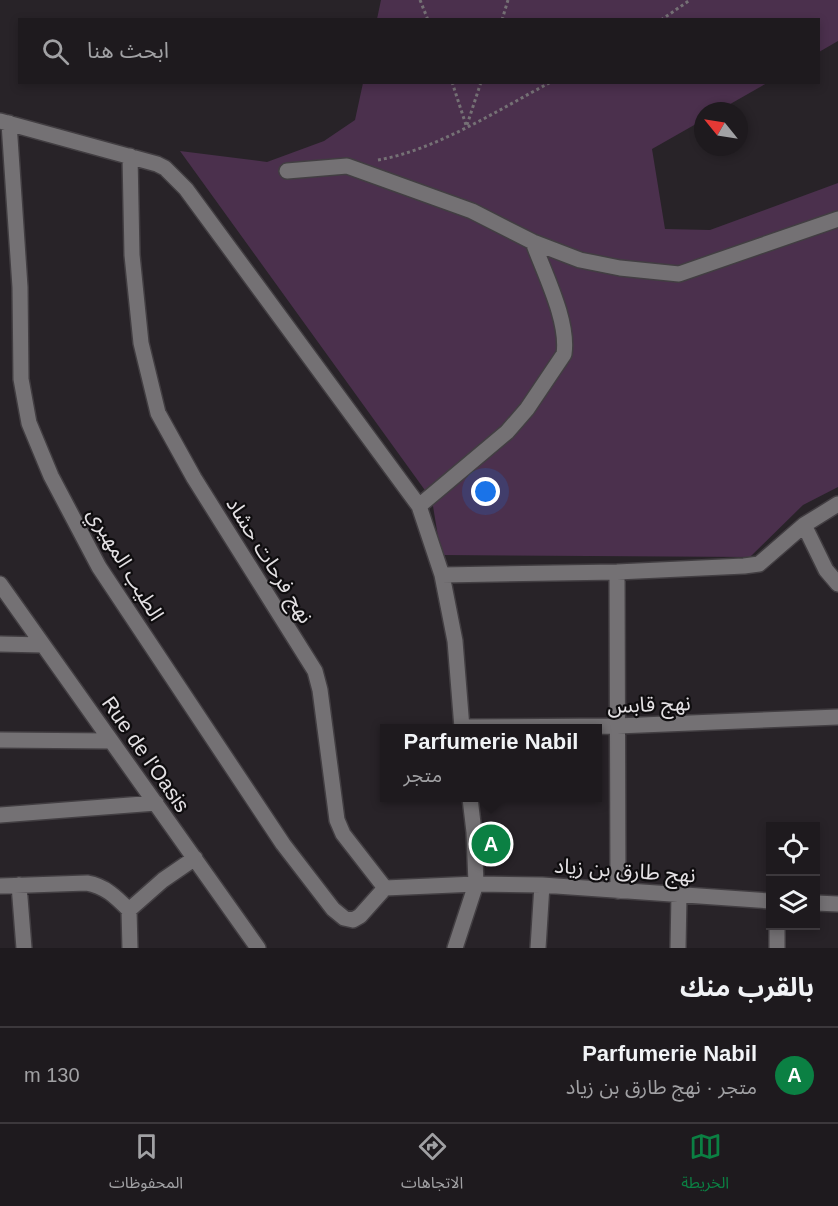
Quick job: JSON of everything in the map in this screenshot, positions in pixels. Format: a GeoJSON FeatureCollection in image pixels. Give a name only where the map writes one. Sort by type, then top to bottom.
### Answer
{"type":"FeatureCollection","features":[{"type":"Feature","properties":{"kind":"street"},"geometry":{"type":"LineString","coordinates":[[5,122],[130,156],[165,168],[186,189],[419,507],[442,575],[454,641],[462,724]]}},
{"type":"Feature","properties":{"kind":"street","name":"الطيب المهيري"},"geometry":{"type":"LineString","coordinates":[[5,122],[20,287],[21,380],[29,423],[51,476],[99,567],[283,844],[333,909],[344,918],[353,920],[360,916],[385,888]]}},
{"type":"Feature","properties":{"kind":"street","name":"نهج فرحات حشاد"},"geometry":{"type":"LineString","coordinates":[[130,156],[132,255],[141,343],[158,413],[194,478],[315,671],[321,690],[337,820],[343,834],[385,888]]}},
{"type":"Feature","properties":{"kind":"street"},"geometry":{"type":"LineString","coordinates":[[286,171],[347,165],[488,218],[533,242],[580,260],[620,268],[679,274],[835,222]]}},
{"type":"Feature","properties":{"kind":"street"},"geometry":{"type":"LineString","coordinates":[[419,507],[507,432],[564,354],[565,345],[560,316],[533,242]]}},
{"type":"Feature","properties":{"kind":"street"},"geometry":{"type":"LineString","coordinates":[[442,575],[617,572],[759,564],[804,525],[838,504]]}},
{"type":"Feature","properties":{"kind":"street"},"geometry":{"type":"LineString","coordinates":[[804,525],[826,570],[838,584]]}},
{"type":"Feature","properties":{"kind":"street"},"geometry":{"type":"LineString","coordinates":[[617,572],[618,891]]}},
{"type":"Feature","properties":{"kind":"street","name":"Rue de l'Oasis"},"geometry":{"type":"LineString","coordinates":[[0,584],[258,948]]}},
{"type":"Feature","properties":{"kind":"street"},"geometry":{"type":"LineString","coordinates":[[0,644],[43,645]]}},
{"type":"Feature","properties":{"kind":"street","name":"نهج قابس"},"geometry":{"type":"LineString","coordinates":[[602,726],[838,717]]}},
{"type":"Feature","properties":{"kind":"street"},"geometry":{"type":"LineString","coordinates":[[0,740],[111,741]]}},
{"type":"Feature","properties":{"kind":"street"},"geometry":{"type":"LineString","coordinates":[[455,948],[476,884],[470,802]]}},
{"type":"Feature","properties":{"kind":"street"},"geometry":{"type":"LineString","coordinates":[[0,815],[156,803]]}},
{"type":"Feature","properties":{"kind":"street"},"geometry":{"type":"LineString","coordinates":[[129,910],[163,880],[195,858]]}},
{"type":"Feature","properties":{"kind":"street"},"geometry":{"type":"LineString","coordinates":[[0,886],[96,884],[111,892],[129,910],[130,948]]}},
{"type":"Feature","properties":{"kind":"street"},"geometry":{"type":"LineString","coordinates":[[385,888],[476,884]]}},
{"type":"Feature","properties":{"kind":"street","name":"نهج طارق بن زياد"},"geometry":{"type":"LineString","coordinates":[[476,884],[542,885],[766,901]]}},
{"type":"Feature","properties":{"kind":"street"},"geometry":{"type":"LineString","coordinates":[[19,885],[24,948]]}},
{"type":"Feature","properties":{"kind":"street"},"geometry":{"type":"LineString","coordinates":[[538,948],[542,885]]}},
{"type":"Feature","properties":{"kind":"street"},"geometry":{"type":"LineString","coordinates":[[678,948],[679,895]]}},
{"type":"Feature","properties":{"kind":"street"},"geometry":{"type":"LineString","coordinates":[[820,903],[838,904]]}},
{"type":"Feature","properties":{"kind":"street"},"geometry":{"type":"LineString","coordinates":[[777,930],[777,948]]}},
{"type":"Feature","properties":{"kind":"path"},"geometry":{"type":"LineString","coordinates":[[420,0],[427,18]]}},
{"type":"Feature","properties":{"kind":"path"},"geometry":{"type":"LineString","coordinates":[[503,18],[508,0]]}},
{"type":"Feature","properties":{"kind":"path"},"geometry":{"type":"LineString","coordinates":[[664,18],[690,0]]}},
{"type":"Feature","properties":{"kind":"path"},"geometry":{"type":"LineString","coordinates":[[453,84],[466,127]]}},
{"type":"Feature","properties":{"kind":"path"},"geometry":{"type":"LineString","coordinates":[[466,127],[480,84]]}},
{"type":"Feature","properties":{"kind":"path"},"geometry":{"type":"LineString","coordinates":[[347,165],[404,156],[466,127],[547,84]]}},
{"type":"Feature","properties":{"kind":"shaded area"},"geometry":{"type":"Polygon","coordinates":[[[381,0],[838,0],[838,41],[820,51],[820,18],[377,18],[381,0]]]}},
{"type":"Feature","properties":{"kind":"shaded area"},"geometry":{"type":"Polygon","coordinates":[[[363,84],[765,84],[734,102],[694,102],[694,125],[652,149],[665,229],[710,230],[838,183],[838,487],[803,505],[750,557],[441,555],[432,500],[180,151],[267,162],[324,141],[355,120],[363,84]]]}},
{"type":"Feature","properties":{"kind":"place","name":"Parfumerie Nabil"},"geometry":{"type":"Point","coordinates":[491,844]}}]}
